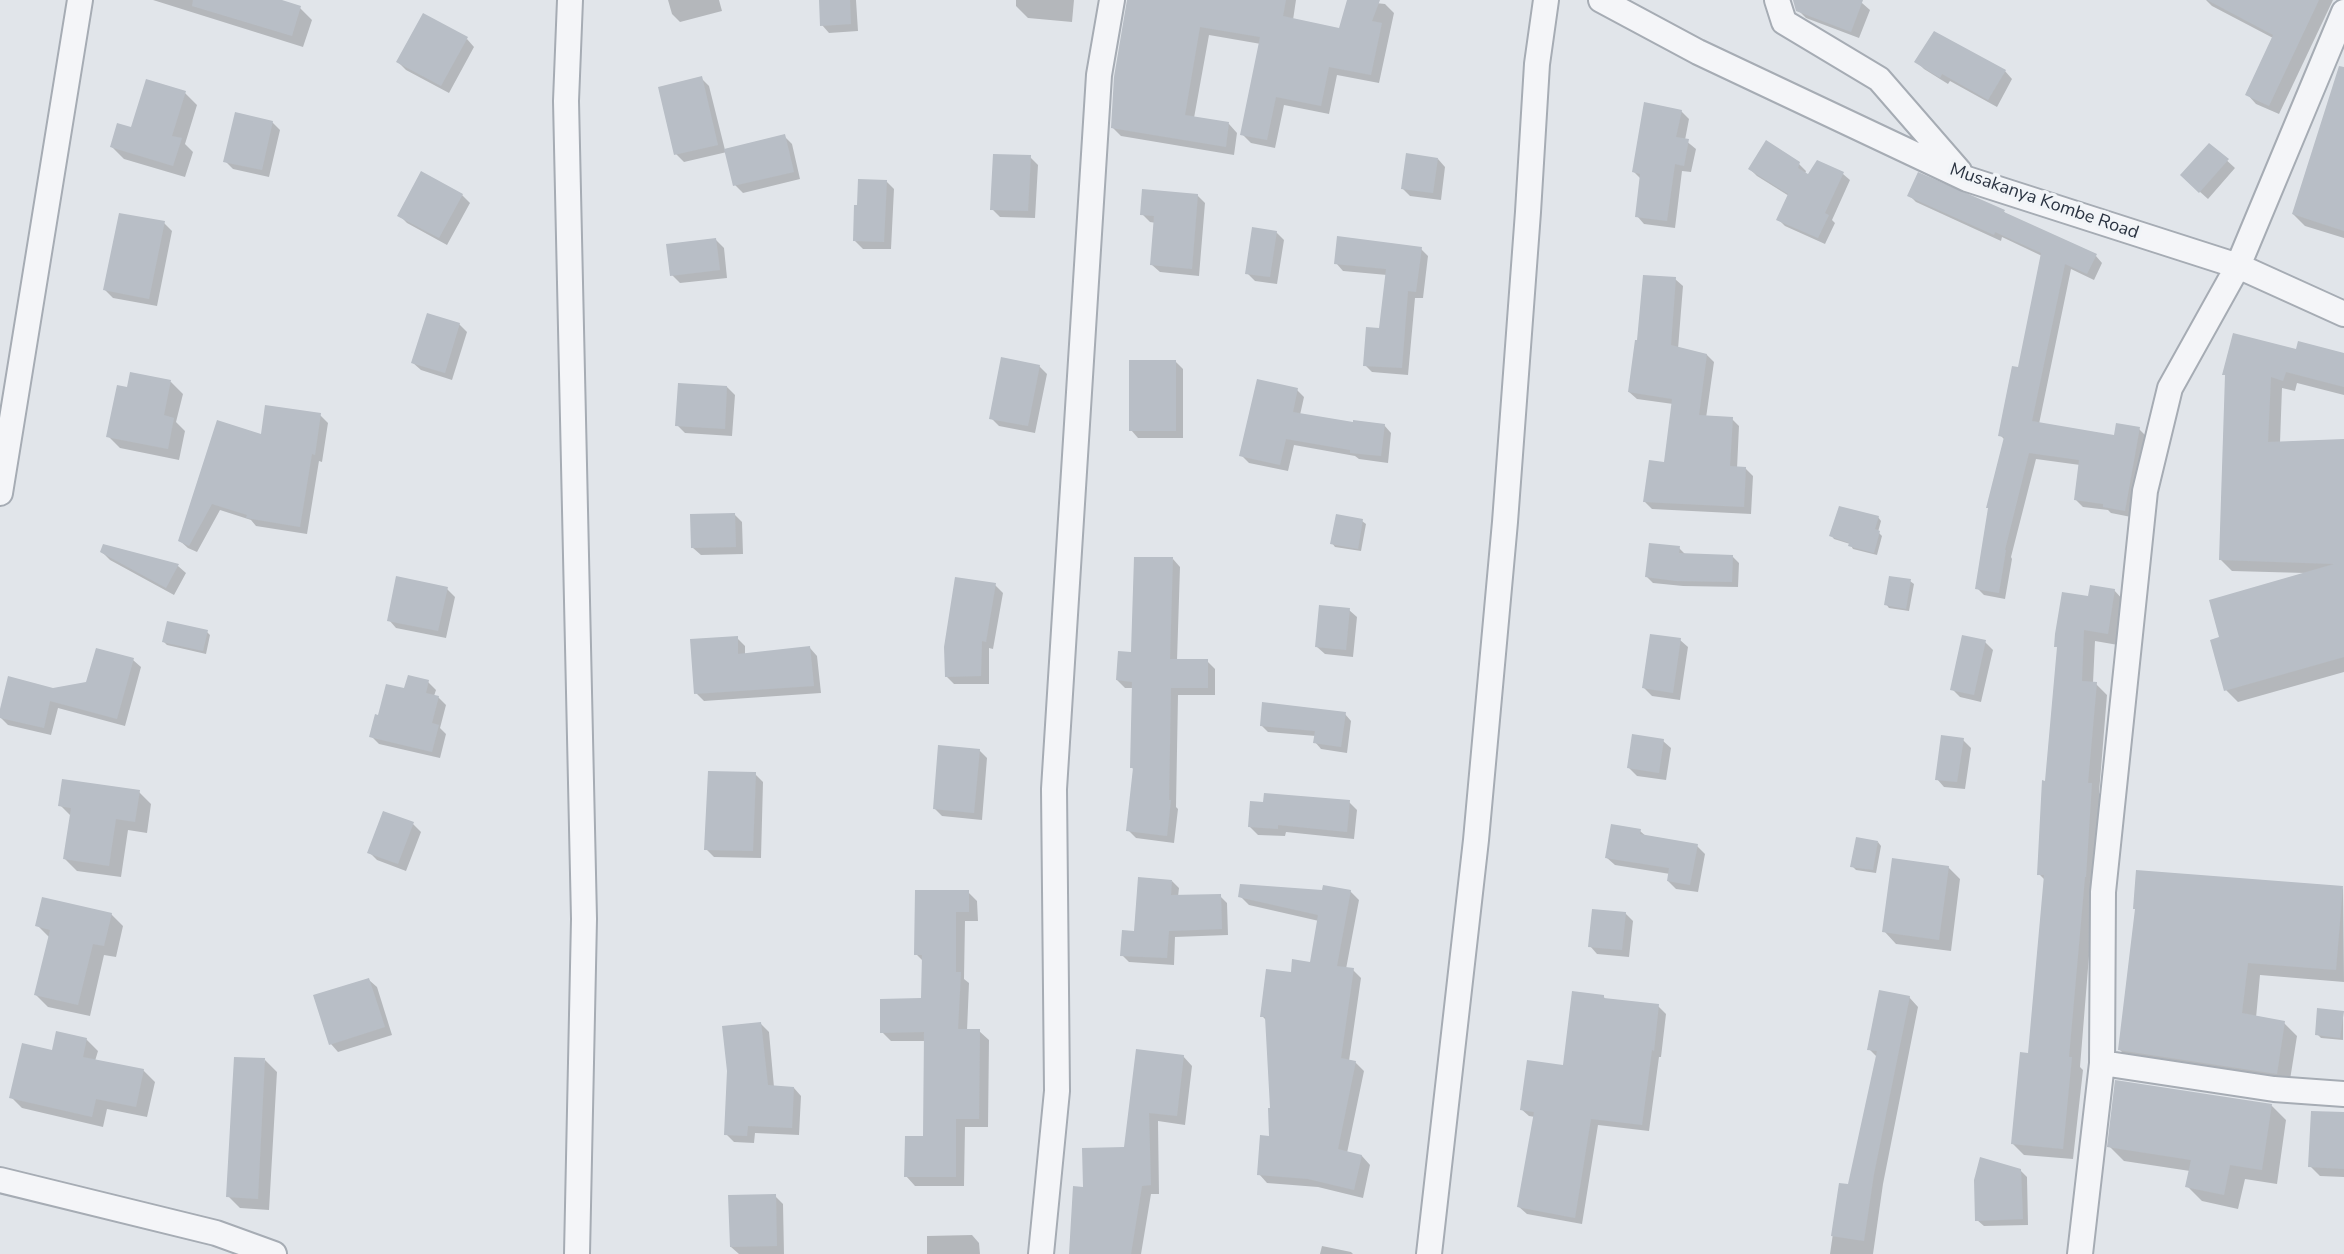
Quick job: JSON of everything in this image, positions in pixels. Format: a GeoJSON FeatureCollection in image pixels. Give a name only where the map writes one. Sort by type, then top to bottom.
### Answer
{"type":"FeatureCollection","features":[{"type":"Feature","properties":{"kind":"street"},"geometry":{"type":"LineString","coordinates":[[0,493],[80,0]]}},
{"type":"Feature","properties":{"kind":"street"},"geometry":{"type":"LineString","coordinates":[[569,0],[566,101],[584,919],[577,1254]]}},
{"type":"Feature","properties":{"kind":"street"},"geometry":{"type":"LineString","coordinates":[[1041,1254],[1057,1090],[1054,789],[1099,75],[1112,0]]}},
{"type":"Feature","properties":{"kind":"street"},"geometry":{"type":"LineString","coordinates":[[1429,1254],[1476,841],[1505,522],[1537,64],[1546,0]]}},
{"type":"Feature","properties":{"kind":"street","name":"Musakanya Kombe Road"},"geometry":{"type":"LineString","coordinates":[[1601,0],[1698,52],[1967,179],[2238,266],[2344,314]]}},
{"type":"Feature","properties":{"kind":"street"},"geometry":{"type":"LineString","coordinates":[[1777,0],[1784,22],[1879,79],[1967,179]]}},
{"type":"Feature","properties":{"kind":"street"},"geometry":{"type":"LineString","coordinates":[[2081,1254],[2102,1063],[2103,892],[2145,491],[2170,388],[2238,266],[2344,12]]}},
{"type":"Feature","properties":{"kind":"street"},"geometry":{"type":"LineString","coordinates":[[2102,1063],[2274,1089],[2344,1094]]}},
{"type":"Feature","properties":{"kind":"street"},"geometry":{"type":"LineString","coordinates":[[0,1180],[213,1243],[274,1254]]}},
{"type":"Feature","properties":{"kind":"building"},"geometry":{"type":"Polygon","coordinates":[[[193,0],[282,0],[301,6],[292,36],[192,6],[193,0]]]}},
{"type":"Feature","properties":{"kind":"building"},"geometry":{"type":"Polygon","coordinates":[[[819,0],[850,0],[851,24],[820,26],[819,0]]]}},
{"type":"Feature","properties":{"kind":"building"},"geometry":{"type":"Polygon","coordinates":[[[1127,0],[1286,0],[1283,16],[1339,28],[1347,0],[1380,0],[1372,21],[1382,23],[1371,75],[1329,67],[1321,106],[1276,97],[1267,140],[1240,135],[1260,37],[1200,27],[1185,115],[1229,122],[1226,147],[1111,128],[1114,77],[1127,0]]]}},
{"type":"Feature","properties":{"kind":"building"},"geometry":{"type":"Polygon","coordinates":[[[1793,0],[1863,0],[1851,32],[1796,11],[1793,0]]]}},
{"type":"Feature","properties":{"kind":"building"},"geometry":{"type":"Polygon","coordinates":[[[2207,0],[2319,0],[2269,106],[2245,95],[2273,35],[2207,0]]]}},
{"type":"Feature","properties":{"kind":"building"},"geometry":{"type":"Polygon","coordinates":[[[423,13],[468,37],[441,86],[396,62],[423,13]]]}},
{"type":"Feature","properties":{"kind":"building"},"geometry":{"type":"Polygon","coordinates":[[[1934,31],[2006,70],[1988,100],[1942,74],[1940,78],[1914,62],[1934,31]]]}},
{"type":"Feature","properties":{"kind":"building"},"geometry":{"type":"Polygon","coordinates":[[[2339,66],[2344,67],[2344,231],[2292,214],[2339,66]]]}},
{"type":"Feature","properties":{"kind":"building"},"geometry":{"type":"Polygon","coordinates":[[[702,76],[718,145],[674,155],[658,87],[702,76]]]}},
{"type":"Feature","properties":{"kind":"building"},"geometry":{"type":"Polygon","coordinates":[[[146,79],[186,91],[172,136],[182,138],[173,166],[110,147],[117,123],[131,127],[146,79]]]}},
{"type":"Feature","properties":{"kind":"building"},"geometry":{"type":"Polygon","coordinates":[[[1644,102],[1682,110],[1676,137],[1689,139],[1684,166],[1675,164],[1667,221],[1635,217],[1640,174],[1632,172],[1644,102]]]}},
{"type":"Feature","properties":{"kind":"building"},"geometry":{"type":"Polygon","coordinates":[[[235,112],[273,121],[262,170],[223,162],[235,112]]]}},
{"type":"Feature","properties":{"kind":"building"},"geometry":{"type":"Polygon","coordinates":[[[785,134],[794,172],[733,186],[724,149],[785,134]]]}},
{"type":"Feature","properties":{"kind":"building"},"geometry":{"type":"Polygon","coordinates":[[[1766,140],[1800,162],[1798,168],[1808,174],[1817,160],[1844,172],[1825,213],[1829,215],[1818,238],[1776,220],[1788,194],[1748,169],[1766,140]]]}},
{"type":"Feature","properties":{"kind":"building"},"geometry":{"type":"Polygon","coordinates":[[[2209,143],[2229,159],[2199,193],[2180,175],[2209,143]]]}},
{"type":"Feature","properties":{"kind":"building"},"geometry":{"type":"Polygon","coordinates":[[[1406,153],[1438,158],[1433,193],[1401,189],[1406,153]]]}},
{"type":"Feature","properties":{"kind":"building"},"geometry":{"type":"Polygon","coordinates":[[[993,154],[1031,155],[1028,211],[990,210],[993,154]]]}},
{"type":"Feature","properties":{"kind":"building"},"geometry":{"type":"Polygon","coordinates":[[[421,171],[463,194],[439,238],[397,216],[421,171]]]}},
{"type":"Feature","properties":{"kind":"building"},"geometry":{"type":"Polygon","coordinates":[[[1918,172],[2097,254],[2087,274],[2065,264],[2032,421],[2114,435],[2116,423],[2140,427],[2125,511],[2103,507],[2103,504],[2074,500],[2079,460],[2029,453],[2005,550],[1999,593],[1975,589],[1986,508],[2004,437],[1998,436],[2012,366],[2018,367],[2041,253],[1907,196],[1918,172]]]}},
{"type":"Feature","properties":{"kind":"building"},"geometry":{"type":"Polygon","coordinates":[[[858,179],[887,180],[884,242],[853,241],[858,179]]]}},
{"type":"Feature","properties":{"kind":"building"},"geometry":{"type":"Polygon","coordinates":[[[1142,189],[1198,194],[1192,269],[1150,265],[1154,216],[1140,215],[1142,189]]]}},
{"type":"Feature","properties":{"kind":"building"},"geometry":{"type":"Polygon","coordinates":[[[119,213],[165,221],[149,299],[103,290],[119,213]]]}},
{"type":"Feature","properties":{"kind":"building"},"geometry":{"type":"Polygon","coordinates":[[[1252,227],[1277,231],[1270,277],[1245,274],[1252,227]]]}},
{"type":"Feature","properties":{"kind":"building"},"geometry":{"type":"Polygon","coordinates":[[[1337,236],[1422,247],[1416,292],[1408,291],[1402,368],[1363,366],[1366,327],[1379,328],[1386,269],[1334,264],[1337,236]]]}},
{"type":"Feature","properties":{"kind":"building"},"geometry":{"type":"Polygon","coordinates":[[[716,238],[720,270],[670,276],[666,244],[716,238]]]}},
{"type":"Feature","properties":{"kind":"building"},"geometry":{"type":"Polygon","coordinates":[[[1643,275],[1676,277],[1671,345],[1707,354],[1699,415],[1733,417],[1730,466],[1746,467],[1744,507],[1643,502],[1649,460],[1664,462],[1672,399],[1628,392],[1637,340],[1643,275]]]}},
{"type":"Feature","properties":{"kind":"building"},"geometry":{"type":"Polygon","coordinates":[[[427,313],[460,323],[445,373],[411,363],[427,313]]]}},
{"type":"Feature","properties":{"kind":"building"},"geometry":{"type":"Polygon","coordinates":[[[2233,333],[2296,349],[2298,341],[2344,353],[2344,387],[2286,372],[2283,381],[2271,377],[2268,442],[2344,439],[2344,657],[2224,691],[2210,640],[2219,637],[2209,600],[2334,564],[2219,560],[2225,375],[2222,375],[2233,333]]]}},
{"type":"Feature","properties":{"kind":"building"},"geometry":{"type":"Polygon","coordinates":[[[1001,357],[1040,365],[1028,426],[989,419],[1001,357]]]}},
{"type":"Feature","properties":{"kind":"building"},"geometry":{"type":"Polygon","coordinates":[[[1129,360],[1176,360],[1176,431],[1129,431],[1129,360]]]}},
{"type":"Feature","properties":{"kind":"building"},"geometry":{"type":"Polygon","coordinates":[[[130,372],[171,380],[164,415],[174,418],[168,449],[106,437],[117,385],[127,387],[130,372]]]}},
{"type":"Feature","properties":{"kind":"building"},"geometry":{"type":"Polygon","coordinates":[[[1257,379],[1298,388],[1293,412],[1353,422],[1385,424],[1381,456],[1350,453],[1350,450],[1286,439],[1280,465],[1239,456],[1257,379]]]}},
{"type":"Feature","properties":{"kind":"building"},"geometry":{"type":"Polygon","coordinates":[[[678,383],[727,386],[725,429],[675,426],[678,383]]]}},
{"type":"Feature","properties":{"kind":"building"},"geometry":{"type":"Polygon","coordinates":[[[265,405],[321,413],[300,527],[246,518],[247,515],[212,504],[189,546],[178,541],[217,420],[261,434],[265,405]]]}},
{"type":"Feature","properties":{"kind":"building"},"geometry":{"type":"Polygon","coordinates":[[[1839,506],[1879,516],[1875,529],[1880,531],[1874,553],[1848,546],[1849,543],[1829,536],[1839,506]]]}},
{"type":"Feature","properties":{"kind":"building"},"geometry":{"type":"Polygon","coordinates":[[[735,513],[736,547],[691,548],[690,514],[735,513]]]}},
{"type":"Feature","properties":{"kind":"building"},"geometry":{"type":"Polygon","coordinates":[[[1336,514],[1363,519],[1358,549],[1330,544],[1336,514]]]}},
{"type":"Feature","properties":{"kind":"building"},"geometry":{"type":"Polygon","coordinates":[[[1649,543],[1680,546],[1679,553],[1733,555],[1732,582],[1676,581],[1645,577],[1649,543]]]}},
{"type":"Feature","properties":{"kind":"building"},"geometry":{"type":"Polygon","coordinates":[[[103,544],[179,564],[166,588],[100,552],[103,544]]]}},
{"type":"Feature","properties":{"kind":"building"},"geometry":{"type":"Polygon","coordinates":[[[1134,557],[1173,557],[1170,659],[1208,659],[1208,688],[1171,688],[1171,800],[1167,836],[1126,831],[1133,768],[1130,768],[1132,682],[1116,680],[1118,651],[1131,652],[1134,557]]]}},
{"type":"Feature","properties":{"kind":"building"},"geometry":{"type":"Polygon","coordinates":[[[396,576],[448,587],[438,631],[387,621],[396,576]]]}},
{"type":"Feature","properties":{"kind":"building"},"geometry":{"type":"Polygon","coordinates":[[[1889,576],[1911,579],[1906,609],[1884,605],[1889,576]]]}},
{"type":"Feature","properties":{"kind":"building"},"geometry":{"type":"Polygon","coordinates":[[[955,577],[996,583],[986,642],[982,641],[981,676],[945,677],[944,647],[955,577]]]}},
{"type":"Feature","properties":{"kind":"building"},"geometry":{"type":"Polygon","coordinates":[[[2090,585],[2115,589],[2108,634],[2084,630],[2082,681],[2097,682],[2088,783],[2092,783],[2086,877],[2063,1149],[2011,1144],[2020,1052],[2028,1053],[2044,875],[2037,875],[2042,780],[2045,781],[2057,647],[2054,647],[2055,634],[2062,592],[2088,596],[2090,585]]]}},
{"type":"Feature","properties":{"kind":"building"},"geometry":{"type":"Polygon","coordinates":[[[1319,605],[1350,608],[1346,650],[1315,647],[1319,605]]]}},
{"type":"Feature","properties":{"kind":"building"},"geometry":{"type":"Polygon","coordinates":[[[167,621],[208,630],[203,651],[162,642],[167,621]]]}},
{"type":"Feature","properties":{"kind":"building"},"geometry":{"type":"Polygon","coordinates":[[[1650,634],[1681,638],[1673,693],[1642,688],[1650,634]]]}},
{"type":"Feature","properties":{"kind":"building"},"geometry":{"type":"Polygon","coordinates":[[[1962,635],[1986,640],[1974,695],[1950,690],[1962,635]]]}},
{"type":"Feature","properties":{"kind":"building"},"geometry":{"type":"Polygon","coordinates":[[[738,636],[738,654],[810,646],[814,686],[694,694],[690,639],[738,636]]]}},
{"type":"Feature","properties":{"kind":"building"},"geometry":{"type":"Polygon","coordinates":[[[96,648],[134,658],[117,719],[50,701],[44,728],[0,718],[8,676],[53,688],[86,682],[96,648]]]}},
{"type":"Feature","properties":{"kind":"building"},"geometry":{"type":"Polygon","coordinates":[[[408,675],[429,680],[426,693],[439,696],[432,723],[439,725],[432,752],[369,737],[386,684],[404,688],[408,675]]]}},
{"type":"Feature","properties":{"kind":"building"},"geometry":{"type":"Polygon","coordinates":[[[1262,702],[1346,712],[1341,747],[1313,743],[1315,731],[1260,726],[1262,702]]]}},
{"type":"Feature","properties":{"kind":"building"},"geometry":{"type":"Polygon","coordinates":[[[1632,734],[1664,739],[1659,773],[1627,768],[1632,734]]]}},
{"type":"Feature","properties":{"kind":"building"},"geometry":{"type":"Polygon","coordinates":[[[1941,735],[1964,738],[1957,782],[1935,780],[1941,735]]]}},
{"type":"Feature","properties":{"kind":"building"},"geometry":{"type":"Polygon","coordinates":[[[938,745],[980,749],[974,813],[933,809],[938,745]]]}},
{"type":"Feature","properties":{"kind":"building"},"geometry":{"type":"Polygon","coordinates":[[[708,771],[756,772],[753,851],[704,850],[708,771]]]}},
{"type":"Feature","properties":{"kind":"building"},"geometry":{"type":"Polygon","coordinates":[[[62,779],[140,790],[135,822],[116,819],[109,866],[63,859],[71,808],[58,806],[62,779]]]}},
{"type":"Feature","properties":{"kind":"building"},"geometry":{"type":"Polygon","coordinates":[[[1264,793],[1350,800],[1347,832],[1278,825],[1278,829],[1248,827],[1250,801],[1263,802],[1264,793]]]}},
{"type":"Feature","properties":{"kind":"building"},"geometry":{"type":"Polygon","coordinates":[[[383,811],[414,822],[398,864],[367,853],[383,811]]]}},
{"type":"Feature","properties":{"kind":"building"},"geometry":{"type":"Polygon","coordinates":[[[1611,824],[1641,829],[1640,834],[1698,844],[1690,885],[1667,881],[1669,868],[1605,858],[1611,824]]]}},
{"type":"Feature","properties":{"kind":"building"},"geometry":{"type":"Polygon","coordinates":[[[1856,837],[1878,841],[1873,870],[1850,867],[1856,837]]]}},
{"type":"Feature","properties":{"kind":"building"},"geometry":{"type":"Polygon","coordinates":[[[1892,858],[1949,866],[1939,940],[1882,932],[1892,858]]]}},
{"type":"Feature","properties":{"kind":"building"},"geometry":{"type":"Polygon","coordinates":[[[2136,870],[2343,886],[2336,970],[2248,963],[2242,1013],[2285,1021],[2277,1074],[2118,1050],[2135,909],[2136,870]]]}},
{"type":"Feature","properties":{"kind":"building"},"geometry":{"type":"Polygon","coordinates":[[[1138,877],[1172,880],[1171,895],[1221,894],[1222,929],[1169,931],[1167,958],[1120,956],[1122,930],[1134,931],[1138,877]]]}},
{"type":"Feature","properties":{"kind":"building"},"geometry":{"type":"Polygon","coordinates":[[[1240,884],[1322,890],[1323,885],[1351,890],[1337,966],[1354,968],[1341,1058],[1356,1061],[1338,1149],[1362,1155],[1354,1190],[1308,1179],[1257,1175],[1260,1135],[1269,1136],[1265,1017],[1260,1017],[1266,969],[1291,972],[1292,959],[1310,962],[1318,915],[1238,897],[1240,884]]]}},
{"type":"Feature","properties":{"kind":"building"},"geometry":{"type":"Polygon","coordinates":[[[915,890],[969,890],[969,912],[956,912],[956,972],[961,972],[958,1029],[980,1029],[979,1119],[956,1119],[956,1177],[904,1177],[905,1136],[923,1136],[924,1032],[880,1033],[880,999],[921,998],[922,955],[914,955],[915,890]]]}},
{"type":"Feature","properties":{"kind":"building"},"geometry":{"type":"Polygon","coordinates":[[[42,897],[112,913],[104,946],[93,944],[78,1005],[34,995],[50,930],[35,926],[42,897]]]}},
{"type":"Feature","properties":{"kind":"building"},"geometry":{"type":"Polygon","coordinates":[[[1592,909],[1626,912],[1622,950],[1588,947],[1592,909]]]}},
{"type":"Feature","properties":{"kind":"building"},"geometry":{"type":"Polygon","coordinates":[[[369,978],[385,1027],[329,1045],[313,995],[369,978]]]}},
{"type":"Feature","properties":{"kind":"building"},"geometry":{"type":"Polygon","coordinates":[[[1879,990],[1910,996],[1874,1174],[1864,1241],[1831,1236],[1839,1183],[1848,1184],[1877,1051],[1867,1050],[1879,990]]]}},
{"type":"Feature","properties":{"kind":"building"},"geometry":{"type":"Polygon","coordinates":[[[1572,991],[1604,995],[1604,998],[1659,1004],[1642,1125],[1591,1119],[1575,1218],[1517,1207],[1534,1112],[1520,1110],[1527,1060],[1563,1065],[1572,991]]]}},
{"type":"Feature","properties":{"kind":"building"},"geometry":{"type":"Polygon","coordinates":[[[2317,1008],[2344,1011],[2340,1038],[2315,1035],[2317,1008]]]}},
{"type":"Feature","properties":{"kind":"building"},"geometry":{"type":"Polygon","coordinates":[[[761,1022],[768,1085],[794,1087],[792,1128],[748,1126],[747,1136],[724,1135],[727,1071],[722,1026],[761,1022]]]}},
{"type":"Feature","properties":{"kind":"building"},"geometry":{"type":"Polygon","coordinates":[[[56,1031],[87,1038],[83,1057],[144,1069],[136,1107],[96,1099],[92,1117],[9,1098],[22,1043],[52,1050],[56,1031]]]}},
{"type":"Feature","properties":{"kind":"building"},"geometry":{"type":"Polygon","coordinates":[[[1136,1049],[1184,1055],[1177,1116],[1149,1113],[1151,1185],[1142,1186],[1131,1254],[1069,1254],[1073,1186],[1083,1187],[1082,1148],[1124,1147],[1136,1049]]]}},
{"type":"Feature","properties":{"kind":"building"},"geometry":{"type":"Polygon","coordinates":[[[234,1057],[265,1058],[258,1199],[226,1197],[234,1057]]]}},
{"type":"Feature","properties":{"kind":"building"},"geometry":{"type":"Polygon","coordinates":[[[2115,1080],[2272,1104],[2262,1170],[2230,1165],[2224,1195],[2185,1187],[2191,1160],[2107,1147],[2115,1080]]]}},
{"type":"Feature","properties":{"kind":"building"},"geometry":{"type":"Polygon","coordinates":[[[2311,1111],[2344,1112],[2344,1169],[2308,1167],[2311,1111]]]}},
{"type":"Feature","properties":{"kind":"building"},"geometry":{"type":"Polygon","coordinates":[[[1980,1157],[2021,1169],[2023,1219],[1975,1221],[1974,1180],[1980,1157]]]}},
{"type":"Feature","properties":{"kind":"building"},"geometry":{"type":"Polygon","coordinates":[[[776,1194],[777,1246],[730,1247],[728,1195],[776,1194]]]}}]}
